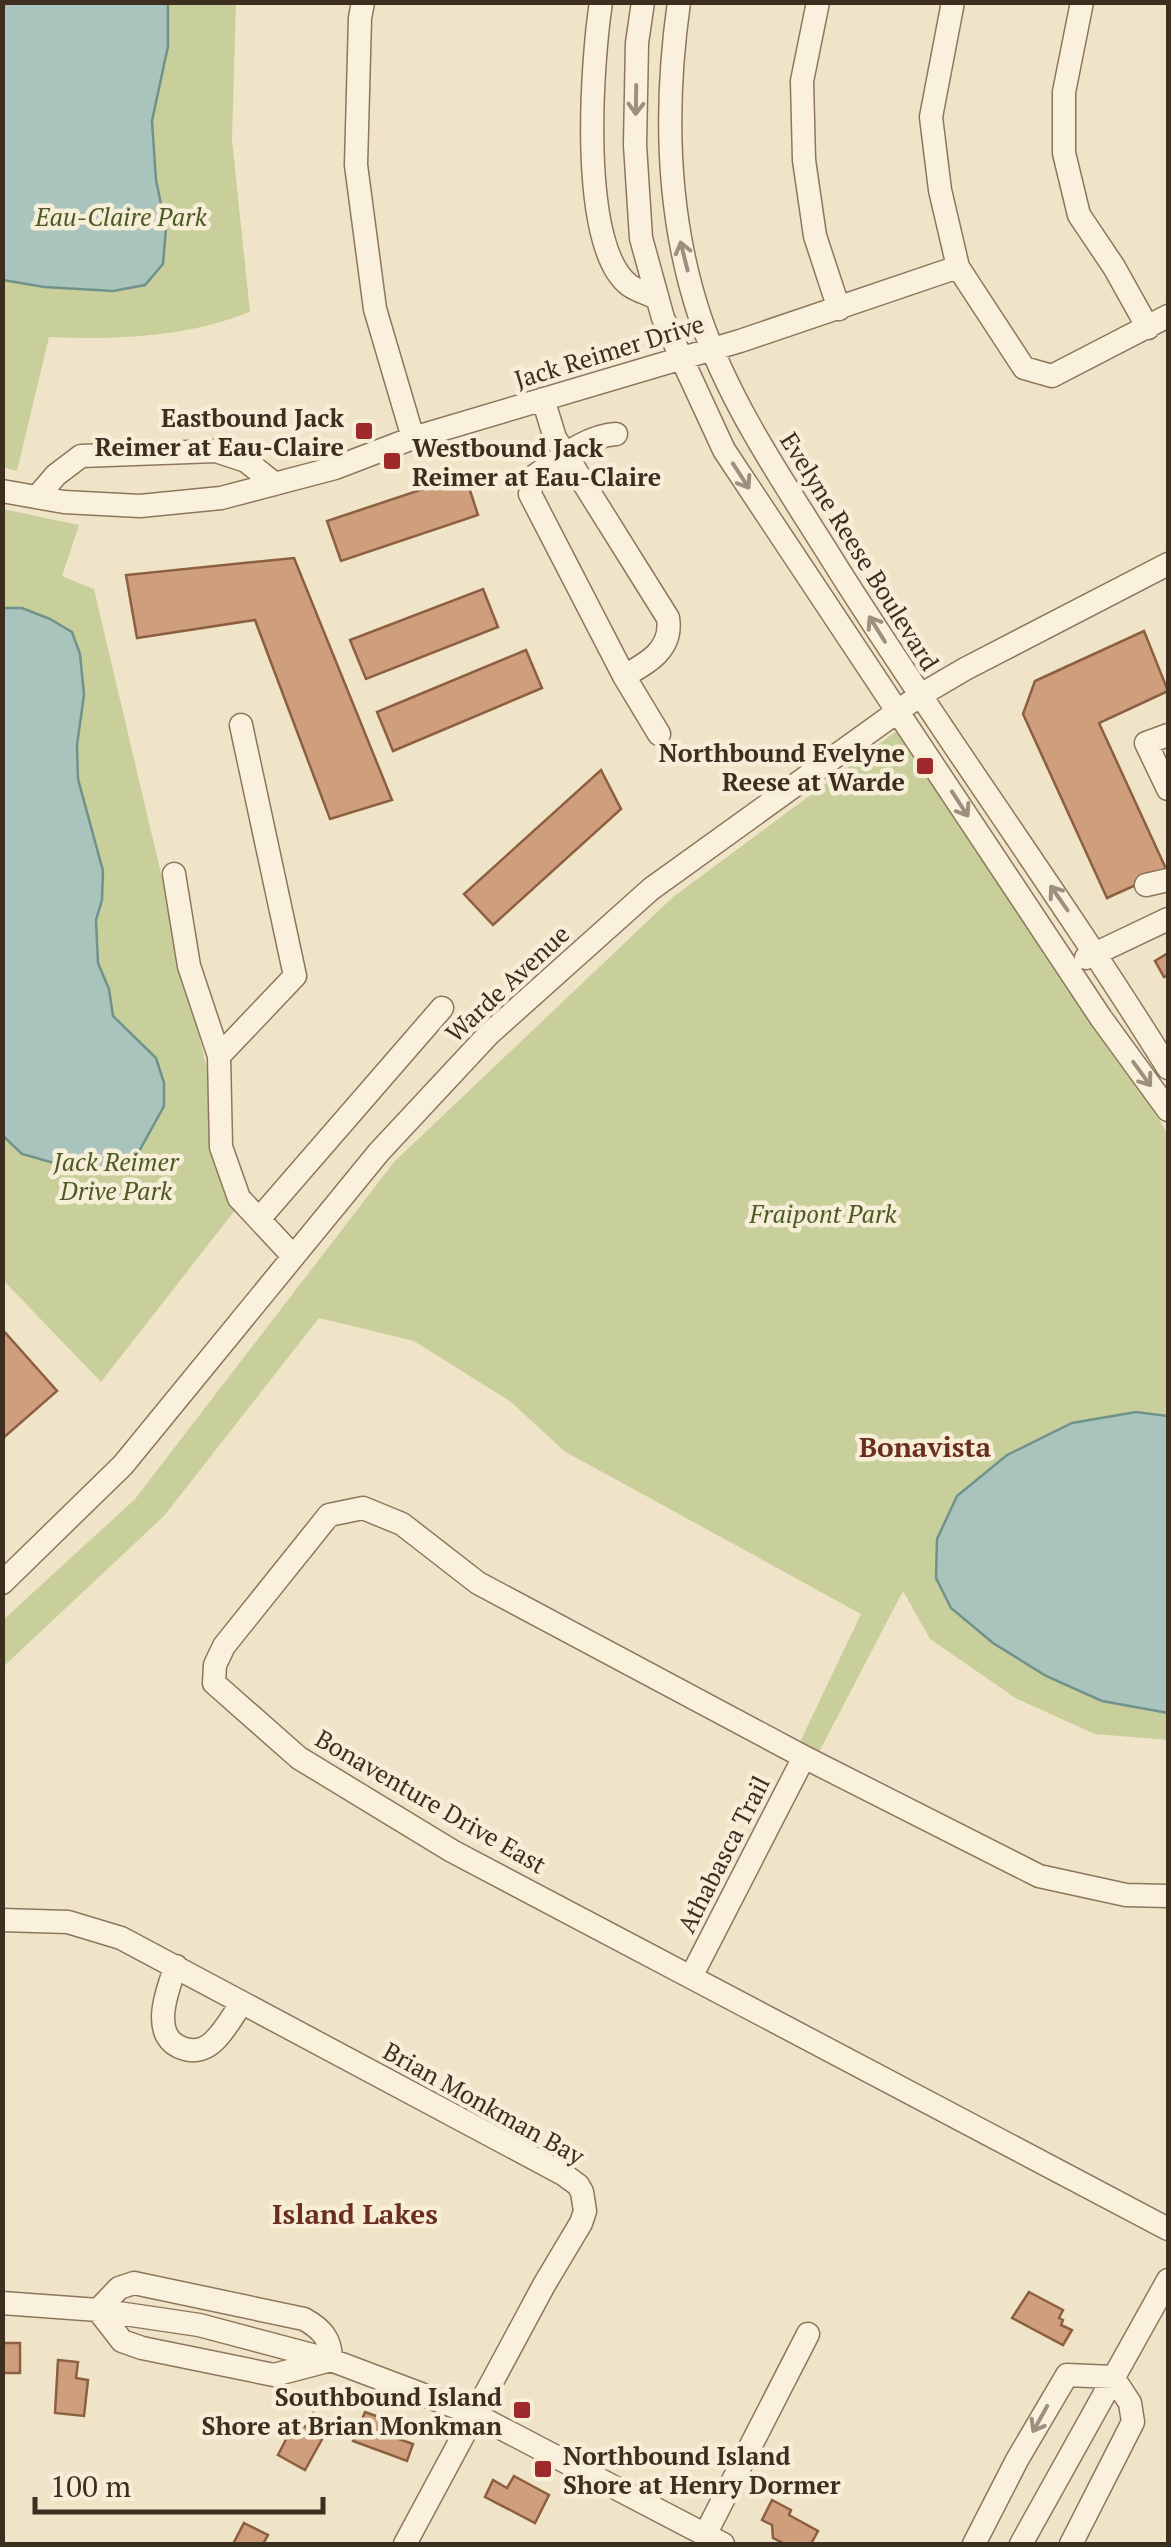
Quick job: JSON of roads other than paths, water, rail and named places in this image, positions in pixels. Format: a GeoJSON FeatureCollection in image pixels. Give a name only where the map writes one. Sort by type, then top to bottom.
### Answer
{"type":"FeatureCollection","features":[{"type":"Feature","properties":{"kind":"street"},"geometry":{"type":"LineString","coordinates":[[363,2],[356,165],[375,308],[413,438]]}},
{"type":"Feature","properties":{"kind":"street"},"geometry":{"type":"LineString","coordinates":[[600,2],[592,58],[591,122],[598,202],[608,255],[628,284],[658,298]]}},
{"type":"Feature","properties":{"kind":"street","name":"Evelyne Reese Boulevard"},"geometry":{"type":"LineString","coordinates":[[643,2],[637,42],[640,238],[658,298],[724,450],[1068,968],[1168,1110]]}},
{"type":"Feature","properties":{"kind":"street","name":"Evelyne Reese Boulevard"},"geometry":{"type":"LineString","coordinates":[[679,2],[672,48],[668,138],[680,245],[713,349],[756,438],[919,696],[1096,952],[1168,1068]]}},
{"type":"Feature","properties":{"kind":"street"},"geometry":{"type":"LineString","coordinates":[[818,2],[802,81],[804,160],[815,236],[839,309]]}},
{"type":"Feature","properties":{"kind":"street"},"geometry":{"type":"LineString","coordinates":[[953,2],[930,117],[940,190],[958,268],[1024,368],[1052,376],[1158,322],[1079,215],[1064,153],[1064,92],[1082,2]]}},
{"type":"Feature","properties":{"kind":"street","name":"Jack Reimer Drive"},"geometry":{"type":"LineString","coordinates":[[2,491],[64,502],[140,506],[221,498],[335,468],[413,438],[713,349],[958,268]]}},
{"type":"Feature","properties":{"kind":"street"},"geometry":{"type":"LineString","coordinates":[[543,400],[555,438],[668,618],[670,631],[665,647],[624,676]]}},
{"type":"Feature","properties":{"kind":"street"},"geometry":{"type":"LineString","coordinates":[[616,434],[590,439],[533,477],[530,494],[624,676],[659,734]]}},
{"type":"Feature","properties":{"kind":"street"},"geometry":{"type":"LineString","coordinates":[[37,498],[56,475],[81,456],[216,452],[246,461],[275,484]]}},
{"type":"Feature","properties":{"kind":"street","name":"Warde Avenue"},"geometry":{"type":"LineString","coordinates":[[2,1583],[124,1466],[379,1152],[489,1034],[651,889],[919,696],[965,668],[1167,570]]}},
{"type":"Feature","properties":{"kind":"street"},"geometry":{"type":"LineString","coordinates":[[220,1056],[295,976],[241,725]]}},
{"type":"Feature","properties":{"kind":"street"},"geometry":{"type":"LineString","coordinates":[[1168,735],[1146,743],[1168,789]]}},
{"type":"Feature","properties":{"kind":"street"},"geometry":{"type":"LineString","coordinates":[[174,874],[190,966],[220,1056],[221,1147],[239,1198],[293,1256]]}},
{"type":"Feature","properties":{"kind":"street"},"geometry":{"type":"LineString","coordinates":[[1068,968],[1168,918]]}},
{"type":"Feature","properties":{"kind":"street"},"geometry":{"type":"LineString","coordinates":[[258,1219],[442,1008]]}},
{"type":"Feature","properties":{"kind":"street","name":"Bonaventure Drive East"},"geometry":{"type":"LineString","coordinates":[[1168,1896],[1126,1895],[1039,1876],[804,1757],[478,1583],[402,1524],[364,1508],[328,1515],[224,1646],[215,1665],[214,1683],[299,1758],[452,1851],[1168,2229]]}},
{"type":"Feature","properties":{"kind":"street","name":"Athabasca Trail"},"geometry":{"type":"LineString","coordinates":[[692,1975],[804,1757]]}},
{"type":"Feature","properties":{"kind":"street","name":"Brian Monkman Bay"},"geometry":{"type":"LineString","coordinates":[[2,1920],[68,1922],[121,1938],[578,2185],[584,2202],[582,2223],[474,2414]]}},
{"type":"Feature","properties":{"kind":"street"},"geometry":{"type":"LineString","coordinates":[[176,1966],[164,2004],[163,2022],[167,2038],[176,2046],[199,2050],[212,2043],[242,2003]]}},
{"type":"Feature","properties":{"kind":"street"},"geometry":{"type":"LineString","coordinates":[[1020,2544],[1168,2280]]}},
{"type":"Feature","properties":{"kind":"street"},"geometry":{"type":"LineString","coordinates":[[98,2310],[119,2288],[134,2283],[252,2305],[304,2319],[320,2328],[331,2346],[331,2360]]}},
{"type":"Feature","properties":{"kind":"street"},"geometry":{"type":"LineString","coordinates":[[2,2304],[98,2310],[199,2326],[331,2360],[474,2414],[714,2540],[808,2334]]}},
{"type":"Feature","properties":{"kind":"street"},"geometry":{"type":"LineString","coordinates":[[98,2310],[122,2341],[142,2348],[274,2374],[331,2360]]}},
{"type":"Feature","properties":{"kind":"street"},"geometry":{"type":"LineString","coordinates":[[974,2544],[1026,2444],[1068,2376],[1113,2377]]}},
{"type":"Feature","properties":{"kind":"street"},"geometry":{"type":"LineString","coordinates":[[1071,2544],[1133,2422],[1130,2403],[1113,2377]]}},
{"type":"Feature","properties":{"kind":"street"},"geometry":{"type":"LineString","coordinates":[[404,2544],[474,2414]]}},
{"type":"Feature","properties":{"kind":"water"},"geometry":{"type":"Polygon","coordinates":[[[2,3],[168,3],[168,46],[152,121],[156,180],[166,228],[163,264],[145,285],[113,291],[3,280],[2,3]]]}},
{"type":"Feature","properties":{"kind":"water"},"geometry":{"type":"Polygon","coordinates":[[[3,608],[22,608],[72,632],[80,654],[84,695],[77,745],[78,779],[103,871],[102,900],[96,920],[98,963],[109,989],[113,1016],[156,1058],[164,1083],[164,1106],[137,1155],[112,1167],[75,1169],[22,1154],[3,1136],[3,608]]]}},
{"type":"Feature","properties":{"kind":"water"},"geometry":{"type":"Polygon","coordinates":[[[1136,1412],[1168,1416],[1168,1713],[1102,1701],[1046,1676],[993,1643],[951,1608],[936,1578],[937,1539],[957,1496],[1007,1455],[1072,1423],[1136,1412]]]}},
{"type":"Feature","properties":{"kind":"place","name":"Eastbound Jack Reimer at Eau-Claire"},"geometry":{"type":"Point","coordinates":[364,431]}},
{"type":"Feature","properties":{"kind":"place","name":"Westbound Jack Reimer at Eau-Claire"},"geometry":{"type":"Point","coordinates":[392,461]}},
{"type":"Feature","properties":{"kind":"place","name":"Northbound Evelyne Reese at Warde"},"geometry":{"type":"Point","coordinates":[925,766]}},
{"type":"Feature","properties":{"kind":"place","name":"Southbound Island Shore at Brian Monkman"},"geometry":{"type":"Point","coordinates":[522,2410]}},
{"type":"Feature","properties":{"kind":"place","name":"Northbound Island Shore at Henry Dormer"},"geometry":{"type":"Point","coordinates":[543,2469]}},
{"type":"Feature","properties":{"kind":"district","name":"Bonavista"},"geometry":{"type":"Point","coordinates":[925,1446]}},
{"type":"Feature","properties":{"kind":"district","name":"Island Lakes"},"geometry":{"type":"Point","coordinates":[355,2213]}},
{"type":"Feature","properties":{"kind":"park label","name":"Eau-Claire Park"},"geometry":{"type":"Point","coordinates":[121,216]}},
{"type":"Feature","properties":{"kind":"park label","name":"Jack Reimer Drive Park"},"geometry":{"type":"Point","coordinates":[116,1176]}},
{"type":"Feature","properties":{"kind":"park label","name":"Fraipont Park"},"geometry":{"type":"Point","coordinates":[823,1213]}}]}
